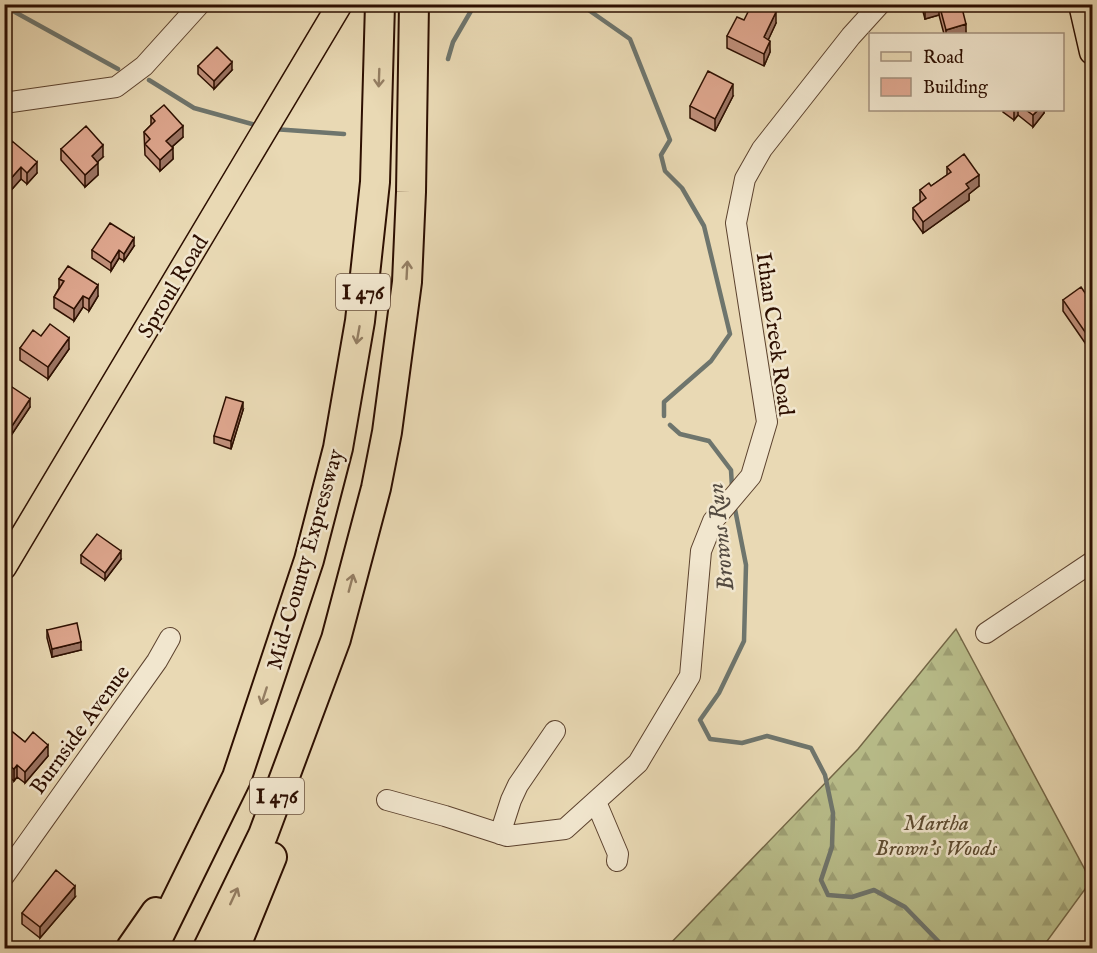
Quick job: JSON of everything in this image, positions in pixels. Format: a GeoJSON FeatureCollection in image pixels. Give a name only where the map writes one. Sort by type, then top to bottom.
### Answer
{"type":"FeatureCollection","features":[{"type":"Feature","properties":{"kind":"highway","name":"I 476"},"geometry":{"type":"LineString","coordinates":[[208,948],[263,835],[336,639],[376,488],[387,432],[407,282],[414,4]]}},
{"type":"Feature","properties":{"kind":"highway","name":"Mid-County Expressway"},"geometry":{"type":"LineString","coordinates":[[153,948],[237,777],[309,560],[338,448],[360,321],[375,182],[380,12]]}},
{"type":"Feature","properties":{"kind":"highway"},"geometry":{"type":"LineString","coordinates":[[235,948],[270,861],[336,639]]}},
{"type":"Feature","properties":{"kind":"highway"},"geometry":{"type":"LineString","coordinates":[[131,948],[160,907],[237,777]]}},
{"type":"Feature","properties":{"kind":"main road","name":"Sproul Road"},"geometry":{"type":"LineString","coordinates":[[4,567],[340,4]]}},
{"type":"Feature","properties":{"kind":"main road"},"geometry":{"type":"LineString","coordinates":[[1081,4],[1092,52]]}},
{"type":"Feature","properties":{"kind":"street"},"geometry":{"type":"LineString","coordinates":[[4,103],[116,87],[144,66],[200,4]]}},
{"type":"Feature","properties":{"kind":"street","name":"Ithan Creek Road"},"geometry":{"type":"LineString","coordinates":[[387,800],[507,836],[565,829],[638,764],[690,676],[700,551],[713,520],[751,476],[767,422],[736,223],[745,179],[762,149],[850,36],[880,4]]}},
{"type":"Feature","properties":{"kind":"street"},"geometry":{"type":"LineString","coordinates":[[986,633],[1092,562]]}},
{"type":"Feature","properties":{"kind":"street","name":"Burnside Avenue"},"geometry":{"type":"LineString","coordinates":[[4,876],[157,661],[170,638]]}},
{"type":"Feature","properties":{"kind":"street"},"geometry":{"type":"LineString","coordinates":[[500,834],[518,785],[555,731]]}},
{"type":"Feature","properties":{"kind":"street"},"geometry":{"type":"LineString","coordinates":[[596,802],[618,854],[617,861]]}},
{"type":"Feature","properties":{"kind":"green space","name":"Martha Brown's Woods"},"geometry":{"type":"Polygon","coordinates":[[[956,629],[1091,881],[1042,948],[666,948],[858,749],[956,629]]]}},
{"type":"Feature","properties":{"kind":"building"},"geometry":{"type":"Polygon","coordinates":[[[752,4],[762,4],[776,12],[764,37],[770,41],[764,54],[727,36],[737,17],[744,20],[752,4]]]}},
{"type":"Feature","properties":{"kind":"building"},"geometry":{"type":"Polygon","coordinates":[[[939,4],[961,4],[966,24],[946,30],[939,4]]]}},
{"type":"Feature","properties":{"kind":"building"},"geometry":{"type":"Polygon","coordinates":[[[217,47],[232,62],[214,81],[198,66],[217,47]]]}},
{"type":"Feature","properties":{"kind":"building"},"geometry":{"type":"Polygon","coordinates":[[[708,71],[733,84],[715,119],[690,106],[708,71]]]}},
{"type":"Feature","properties":{"kind":"building"},"geometry":{"type":"Polygon","coordinates":[[[164,105],[183,126],[166,141],[173,148],[160,160],[145,144],[150,139],[144,132],[155,121],[151,116],[164,105]]]}},
{"type":"Feature","properties":{"kind":"building"},"geometry":{"type":"Polygon","coordinates":[[[86,126],[103,145],[92,156],[98,163],[85,175],[61,149],[86,126]]]}},
{"type":"Feature","properties":{"kind":"building"},"geometry":{"type":"Polygon","coordinates":[[[12,141],[37,162],[27,173],[21,167],[6,184],[4,183],[4,151],[12,141]]]}},
{"type":"Feature","properties":{"kind":"building"},"geometry":{"type":"Polygon","coordinates":[[[964,154],[979,175],[966,184],[969,188],[923,222],[913,208],[926,198],[920,190],[929,183],[931,186],[951,172],[947,167],[964,154]]]}},
{"type":"Feature","properties":{"kind":"building"},"geometry":{"type":"Polygon","coordinates":[[[110,223],[134,238],[124,254],[119,250],[111,263],[92,250],[110,223]]]}},
{"type":"Feature","properties":{"kind":"building"},"geometry":{"type":"Polygon","coordinates":[[[68,266],[98,285],[89,299],[83,296],[74,309],[54,297],[64,281],[59,279],[68,266]]]}},
{"type":"Feature","properties":{"kind":"building"},"geometry":{"type":"Polygon","coordinates":[[[1081,287],[1092,303],[1092,342],[1063,300],[1081,287]]]}},
{"type":"Feature","properties":{"kind":"building"},"geometry":{"type":"Polygon","coordinates":[[[50,324],[69,338],[48,367],[20,348],[33,330],[41,336],[50,324]]]}},
{"type":"Feature","properties":{"kind":"building"},"geometry":{"type":"Polygon","coordinates":[[[9,385],[30,399],[12,426],[4,421],[4,392],[9,385]]]}},
{"type":"Feature","properties":{"kind":"building"},"geometry":{"type":"Polygon","coordinates":[[[226,397],[243,402],[231,441],[214,436],[226,397]]]}},
{"type":"Feature","properties":{"kind":"building"},"geometry":{"type":"Polygon","coordinates":[[[97,534],[121,551],[105,573],[81,555],[97,534]]]}},
{"type":"Feature","properties":{"kind":"building"},"geometry":{"type":"Polygon","coordinates":[[[77,623],[81,642],[52,649],[47,630],[77,623]]]}},
{"type":"Feature","properties":{"kind":"building"},"geometry":{"type":"Polygon","coordinates":[[[4,725],[25,742],[33,732],[48,745],[25,772],[17,765],[14,769],[4,762],[4,753],[9,748],[4,744],[4,725]]]}},
{"type":"Feature","properties":{"kind":"building"},"geometry":{"type":"Polygon","coordinates":[[[56,870],[75,886],[40,927],[22,913],[56,870]]]}},
{"type":"Feature","properties":{"kind":"waterway"},"geometry":{"type":"LineString","coordinates":[[448,59],[453,42],[475,4]]}},
{"type":"Feature","properties":{"kind":"waterway","name":"Browns Run"},"geometry":{"type":"LineString","coordinates":[[580,4],[630,39],[670,140],[661,155],[665,171],[682,188],[704,226],[730,334],[711,361],[664,402],[664,416]]}},
{"type":"Feature","properties":{"kind":"waterway"},"geometry":{"type":"LineString","coordinates":[[4,6],[118,69]]}},
{"type":"Feature","properties":{"kind":"waterway"},"geometry":{"type":"LineString","coordinates":[[149,80],[194,108],[259,126]]}},
{"type":"Feature","properties":{"kind":"waterway"},"geometry":{"type":"LineString","coordinates":[[273,129],[344,134]]}},
{"type":"Feature","properties":{"kind":"waterway","name":"Browns Run"},"geometry":{"type":"LineString","coordinates":[[670,425],[680,434],[709,441],[731,470],[732,487]]}},
{"type":"Feature","properties":{"kind":"waterway","name":"Browns Run"},"geometry":{"type":"LineString","coordinates":[[734,504],[746,565],[744,641],[719,693],[700,720],[710,739],[742,743],[767,736],[811,748],[825,775],[833,813],[832,847],[821,880],[828,895],[852,897],[874,890],[905,907],[939,942],[940,948]]}}]}
